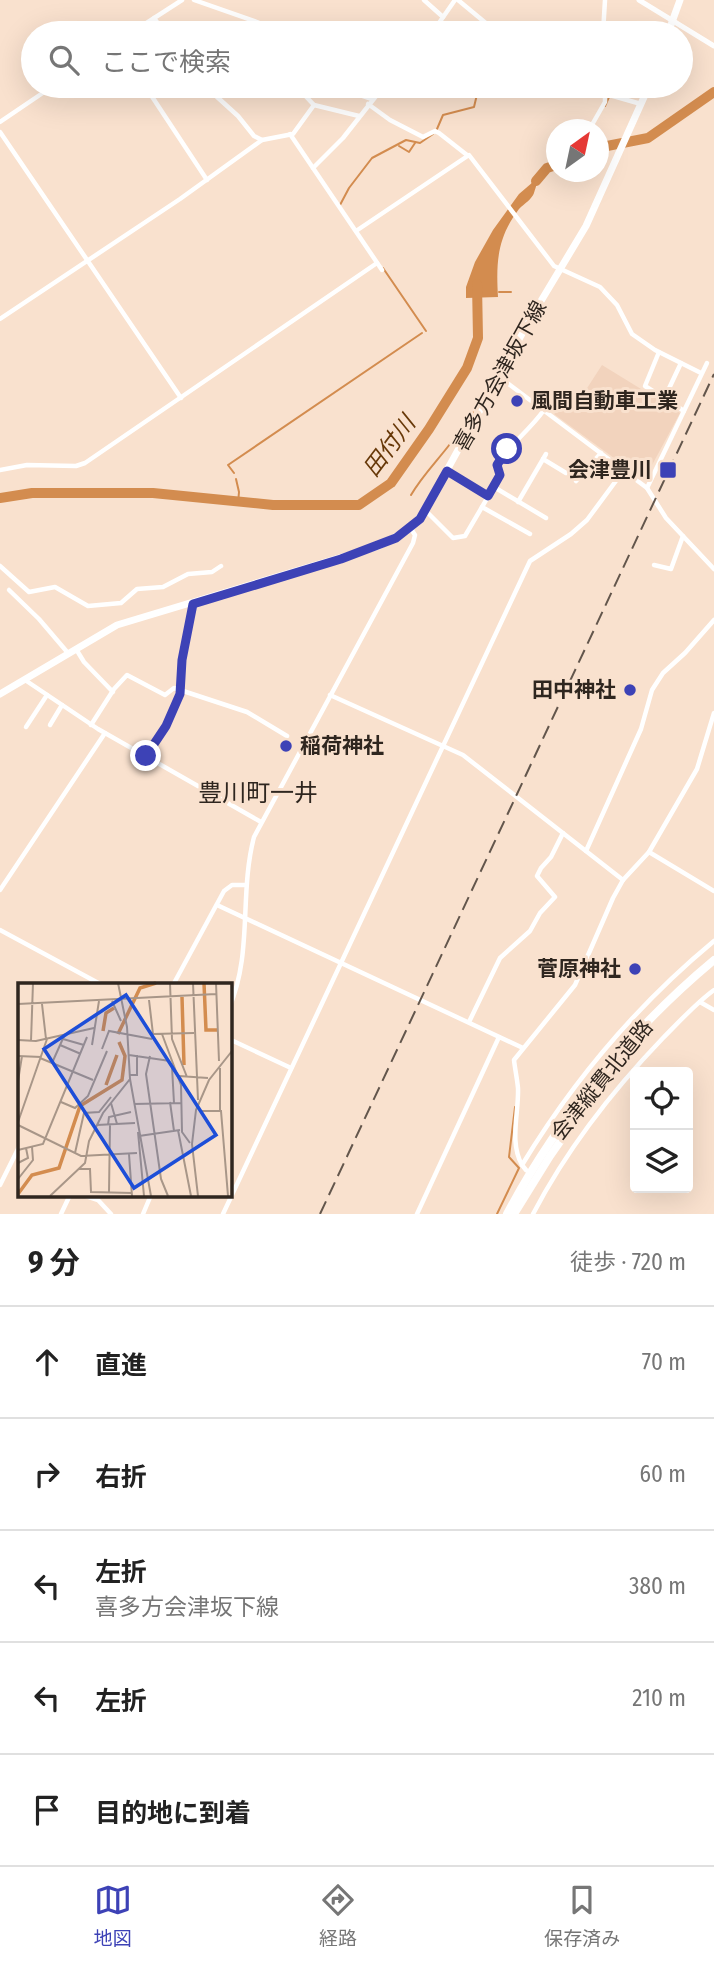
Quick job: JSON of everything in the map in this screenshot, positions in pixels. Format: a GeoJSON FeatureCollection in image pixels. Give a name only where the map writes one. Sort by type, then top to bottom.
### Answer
{"type":"FeatureCollection","features":[{"type":"Feature","properties":{"kind":"highway","name":"会津縦貫北道路"},"geometry":{"type":"LineString","coordinates":[[507,1214],[528,1176],[600,1076],[647,1023],[714,960]]}},
{"type":"Feature","properties":{"kind":"highway","name":"会津縦貫北道路"},"geometry":{"type":"LineString","coordinates":[[514,1214],[550,1156],[604,1079],[650,1026],[714,966]]}},
{"type":"Feature","properties":{"kind":"main road"},"geometry":{"type":"LineString","coordinates":[[672,21],[680,0]]}},
{"type":"Feature","properties":{"kind":"main road","name":"喜多方会津坂下線"},"geometry":{"type":"LineString","coordinates":[[0,694],[117,625],[379,546],[411,528],[425,510],[498,376],[585,228],[644,98]]}},
{"type":"Feature","properties":{"kind":"street"},"geometry":{"type":"LineString","coordinates":[[149,21],[182,0]]}},
{"type":"Feature","properties":{"kind":"street"},"geometry":{"type":"LineString","coordinates":[[194,0],[254,21]]}},
{"type":"Feature","properties":{"kind":"street"},"geometry":{"type":"LineString","coordinates":[[424,0],[443,17]]}},
{"type":"Feature","properties":{"kind":"street"},"geometry":{"type":"LineString","coordinates":[[440,21],[457,0],[483,21]]}},
{"type":"Feature","properties":{"kind":"street"},"geometry":{"type":"LineString","coordinates":[[604,21],[605,0]]}},
{"type":"Feature","properties":{"kind":"street"},"geometry":{"type":"LineString","coordinates":[[639,0],[672,21]]}},
{"type":"Feature","properties":{"kind":"street"},"geometry":{"type":"LineString","coordinates":[[693,34],[714,46]]}},
{"type":"Feature","properties":{"kind":"street"},"geometry":{"type":"LineString","coordinates":[[0,122],[35,98]]}},
{"type":"Feature","properties":{"kind":"street"},"geometry":{"type":"LineString","coordinates":[[153,98],[207,180]]}},
{"type":"Feature","properties":{"kind":"street"},"geometry":{"type":"LineString","coordinates":[[218,98],[254,136],[262,140]]}},
{"type":"Feature","properties":{"kind":"street"},"geometry":{"type":"LineString","coordinates":[[307,98],[314,105],[359,116]]}},
{"type":"Feature","properties":{"kind":"street"},"geometry":{"type":"LineString","coordinates":[[313,168],[343,138],[372,99],[369,98]]}},
{"type":"Feature","properties":{"kind":"street"},"geometry":{"type":"LineString","coordinates":[[595,119],[605,98]]}},
{"type":"Feature","properties":{"kind":"street"},"geometry":{"type":"LineString","coordinates":[[620,98],[641,104]]}},
{"type":"Feature","properties":{"kind":"street"},"geometry":{"type":"LineString","coordinates":[[368,104],[390,120],[423,137],[435,131],[439,133],[468,155],[550,262],[605,290],[617,305],[632,334],[659,352],[701,373]]}},
{"type":"Feature","properties":{"kind":"street"},"geometry":{"type":"LineString","coordinates":[[0,319],[262,140],[290,134],[299,127],[314,105]]}},
{"type":"Feature","properties":{"kind":"street"},"geometry":{"type":"LineString","coordinates":[[0,132],[181,398]]}},
{"type":"Feature","properties":{"kind":"street"},"geometry":{"type":"LineString","coordinates":[[290,134],[382,270]]}},
{"type":"Feature","properties":{"kind":"street"},"geometry":{"type":"LineString","coordinates":[[356,231],[468,155]]}},
{"type":"Feature","properties":{"kind":"street"},"geometry":{"type":"LineString","coordinates":[[0,470],[27,465],[81,464],[377,264]]}},
{"type":"Feature","properties":{"kind":"street"},"geometry":{"type":"LineString","coordinates":[[659,352],[645,386],[684,411]]}},
{"type":"Feature","properties":{"kind":"street"},"geometry":{"type":"LineString","coordinates":[[664,399],[681,363]]}},
{"type":"Feature","properties":{"kind":"street"},"geometry":{"type":"LineString","coordinates":[[647,488],[707,363]]}},
{"type":"Feature","properties":{"kind":"street"},"geometry":{"type":"LineString","coordinates":[[498,376],[647,488],[666,518],[714,569]]}},
{"type":"Feature","properties":{"kind":"street"},"geometry":{"type":"LineString","coordinates":[[425,510],[450,537],[463,538],[500,475],[497,465],[507,449],[529,431],[544,410]]}},
{"type":"Feature","properties":{"kind":"street"},"geometry":{"type":"LineString","coordinates":[[576,481],[601,453]]}},
{"type":"Feature","properties":{"kind":"street"},"geometry":{"type":"LineString","coordinates":[[518,502],[545,457],[566,472]]}},
{"type":"Feature","properties":{"kind":"street"},"geometry":{"type":"LineString","coordinates":[[223,1214],[530,561],[587,520],[624,470]]}},
{"type":"Feature","properties":{"kind":"street"},"geometry":{"type":"LineString","coordinates":[[447,471],[488,496]]}},
{"type":"Feature","properties":{"kind":"street"},"geometry":{"type":"LineString","coordinates":[[494,487],[546,518]]}},
{"type":"Feature","properties":{"kind":"street"},"geometry":{"type":"LineString","coordinates":[[482,507],[530,534]]}},
{"type":"Feature","properties":{"kind":"street"},"geometry":{"type":"LineString","coordinates":[[231,1001],[243,962],[245,885],[252,845],[261,822],[413,543],[415,536],[411,528]]}},
{"type":"Feature","properties":{"kind":"street"},"geometry":{"type":"LineString","coordinates":[[654,565],[671,569],[676,550],[684,536]]}},
{"type":"Feature","properties":{"kind":"street"},"geometry":{"type":"LineString","coordinates":[[0,566],[29,592],[54,587],[88,606],[121,603],[137,589],[163,587],[188,574],[212,572],[221,566]]}},
{"type":"Feature","properties":{"kind":"street"},"geometry":{"type":"LineString","coordinates":[[9,590],[68,653]]}},
{"type":"Feature","properties":{"kind":"street"},"geometry":{"type":"LineString","coordinates":[[146,756],[166,726],[181,690],[182,660],[193,604]]}},
{"type":"Feature","properties":{"kind":"street"},"geometry":{"type":"LineString","coordinates":[[586,851],[641,729],[652,690],[663,673],[714,620]]}},
{"type":"Feature","properties":{"kind":"street"},"geometry":{"type":"LineString","coordinates":[[76,649],[84,662],[113,692]]}},
{"type":"Feature","properties":{"kind":"street"},"geometry":{"type":"LineString","coordinates":[[91,725],[127,675],[165,695],[172,688],[247,712],[287,736]]}},
{"type":"Feature","properties":{"kind":"street"},"geometry":{"type":"LineString","coordinates":[[25,680],[91,725],[261,822]]}},
{"type":"Feature","properties":{"kind":"street"},"geometry":{"type":"LineString","coordinates":[[26,727],[47,695]]}},
{"type":"Feature","properties":{"kind":"street"},"geometry":{"type":"LineString","coordinates":[[330,695],[469,759],[623,880]]}},
{"type":"Feature","properties":{"kind":"street"},"geometry":{"type":"LineString","coordinates":[[50,725],[62,705]]}},
{"type":"Feature","properties":{"kind":"street"},"geometry":{"type":"LineString","coordinates":[[714,713],[697,769],[649,852],[623,880],[605,913],[575,985],[514,1060],[518,1088],[515,1133],[517,1156],[524,1168],[575,1087],[625,1025],[714,941]]}},
{"type":"Feature","properties":{"kind":"street"},"geometry":{"type":"LineString","coordinates":[[0,890],[105,733]]}},
{"type":"Feature","properties":{"kind":"street"},"geometry":{"type":"LineString","coordinates":[[469,1022],[500,958],[530,931],[539,914],[555,897],[537,876],[563,834]]}},
{"type":"Feature","properties":{"kind":"street"},"geometry":{"type":"LineString","coordinates":[[649,852],[714,891]]}},
{"type":"Feature","properties":{"kind":"street"},"geometry":{"type":"LineString","coordinates":[[174,983],[229,886],[245,885]]}},
{"type":"Feature","properties":{"kind":"street"},"geometry":{"type":"LineString","coordinates":[[217,905],[523,1048]]}},
{"type":"Feature","properties":{"kind":"street"},"geometry":{"type":"LineString","coordinates":[[0,930],[98,983]]}},
{"type":"Feature","properties":{"kind":"street"},"geometry":{"type":"LineString","coordinates":[[533,1214],[550,1184],[610,1097],[652,1049],[714,990]]}},
{"type":"Feature","properties":{"kind":"street"},"geometry":{"type":"LineString","coordinates":[[700,1002],[714,1010]]}},
{"type":"Feature","properties":{"kind":"street"},"geometry":{"type":"LineString","coordinates":[[417,1214],[499,1037]]}},
{"type":"Feature","properties":{"kind":"street"},"geometry":{"type":"LineString","coordinates":[[231,1040],[291,1068]]}},
{"type":"Feature","properties":{"kind":"street"},"geometry":{"type":"LineString","coordinates":[[0,1185],[18,1149]]}},
{"type":"Feature","properties":{"kind":"street"},"geometry":{"type":"LineString","coordinates":[[542,1179],[550,1184]]}},
{"type":"Feature","properties":{"kind":"street"},"geometry":{"type":"LineString","coordinates":[[61,1214],[70,1196]]}},
{"type":"Feature","properties":{"kind":"street"},"geometry":{"type":"LineString","coordinates":[[86,1196],[98,1200],[111,1214]]}},
{"type":"Feature","properties":{"kind":"street"},"geometry":{"type":"LineString","coordinates":[[143,1214],[151,1196]]}},
{"type":"Feature","properties":{"kind":"shaded area"},"geometry":{"type":"Polygon","coordinates":[[[546,171],[539,179],[532,197],[512,220],[502,240],[497,273],[498,297],[466,298],[466,287],[475,262],[493,230],[519,194],[546,171]]]}},
{"type":"Feature","properties":{"kind":"shaded area"},"geometry":{"type":"Polygon","coordinates":[[[602,365],[680,413],[644,480],[554,414],[582,396],[602,365]]]}},
{"type":"Feature","properties":{"kind":"waterway","name":"田付川"},"geometry":{"type":"LineString","coordinates":[[609,146],[648,138],[714,92]]}},
{"type":"Feature","properties":{"kind":"waterway"},"geometry":{"type":"LineString","coordinates":[[437,129],[443,115],[474,107],[476,98]]}},
{"type":"Feature","properties":{"kind":"waterway"},"geometry":{"type":"LineString","coordinates":[[605,106],[609,98]]}},
{"type":"Feature","properties":{"kind":"waterway"},"geometry":{"type":"LineString","coordinates":[[340,205],[349,188],[372,158],[406,140],[420,143],[433,134]]}},
{"type":"Feature","properties":{"kind":"waterway"},"geometry":{"type":"LineString","coordinates":[[399,146],[409,152],[415,143]]}},
{"type":"Feature","properties":{"kind":"waterway","name":"田付川"},"geometry":{"type":"LineString","coordinates":[[536,181],[546,169]]}},
{"type":"Feature","properties":{"kind":"waterway"},"geometry":{"type":"LineString","coordinates":[[383,268],[426,331]]}},
{"type":"Feature","properties":{"kind":"waterway","name":"田付川"},"geometry":{"type":"LineString","coordinates":[[0,498],[32,493],[153,493],[273,505],[359,505],[391,483],[467,368],[478,338],[477,284]]}},
{"type":"Feature","properties":{"kind":"waterway"},"geometry":{"type":"LineString","coordinates":[[499,292],[511,292]]}},
{"type":"Feature","properties":{"kind":"waterway"},"geometry":{"type":"LineString","coordinates":[[234,473],[228,465],[422,333]]}},
{"type":"Feature","properties":{"kind":"waterway"},"geometry":{"type":"LineString","coordinates":[[411,495],[476,408],[493,380],[510,340]]}},
{"type":"Feature","properties":{"kind":"waterway"},"geometry":{"type":"LineString","coordinates":[[236,479],[238,503]]}},
{"type":"Feature","properties":{"kind":"waterway"},"geometry":{"type":"LineString","coordinates":[[497,1214],[519,1168],[509,1157],[515,1107]]}},
{"type":"Feature","properties":{"kind":"railway"},"geometry":{"type":"LineString","coordinates":[[320,1214],[714,374]]}},
{"type":"Feature","properties":{"kind":"place","name":"風間自動車工業"},"geometry":{"type":"Point","coordinates":[517,401]}},
{"type":"Feature","properties":{"kind":"place","name":"会津豊川"},"geometry":{"type":"Point","coordinates":[668,470]}},
{"type":"Feature","properties":{"kind":"place","name":"田中神社"},"geometry":{"type":"Point","coordinates":[630,690]}},
{"type":"Feature","properties":{"kind":"place","name":"稲荷神社"},"geometry":{"type":"Point","coordinates":[286,746]}},
{"type":"Feature","properties":{"kind":"place","name":"菅原神社"},"geometry":{"type":"Point","coordinates":[635,969]}},
{"type":"Feature","properties":{"kind":"district","name":"豊川町一井"},"geometry":{"type":"Point","coordinates":[258,793]}},
{"type":"Feature","properties":{"kind":"route"},"geometry":{"type":"LineString","coordinates":[[146,756],[166,726],[180,694],[182,660],[193,604],[341,559],[396,538],[420,519],[447,471],[488,496],[500,475],[497,465],[507,449]]}}]}
